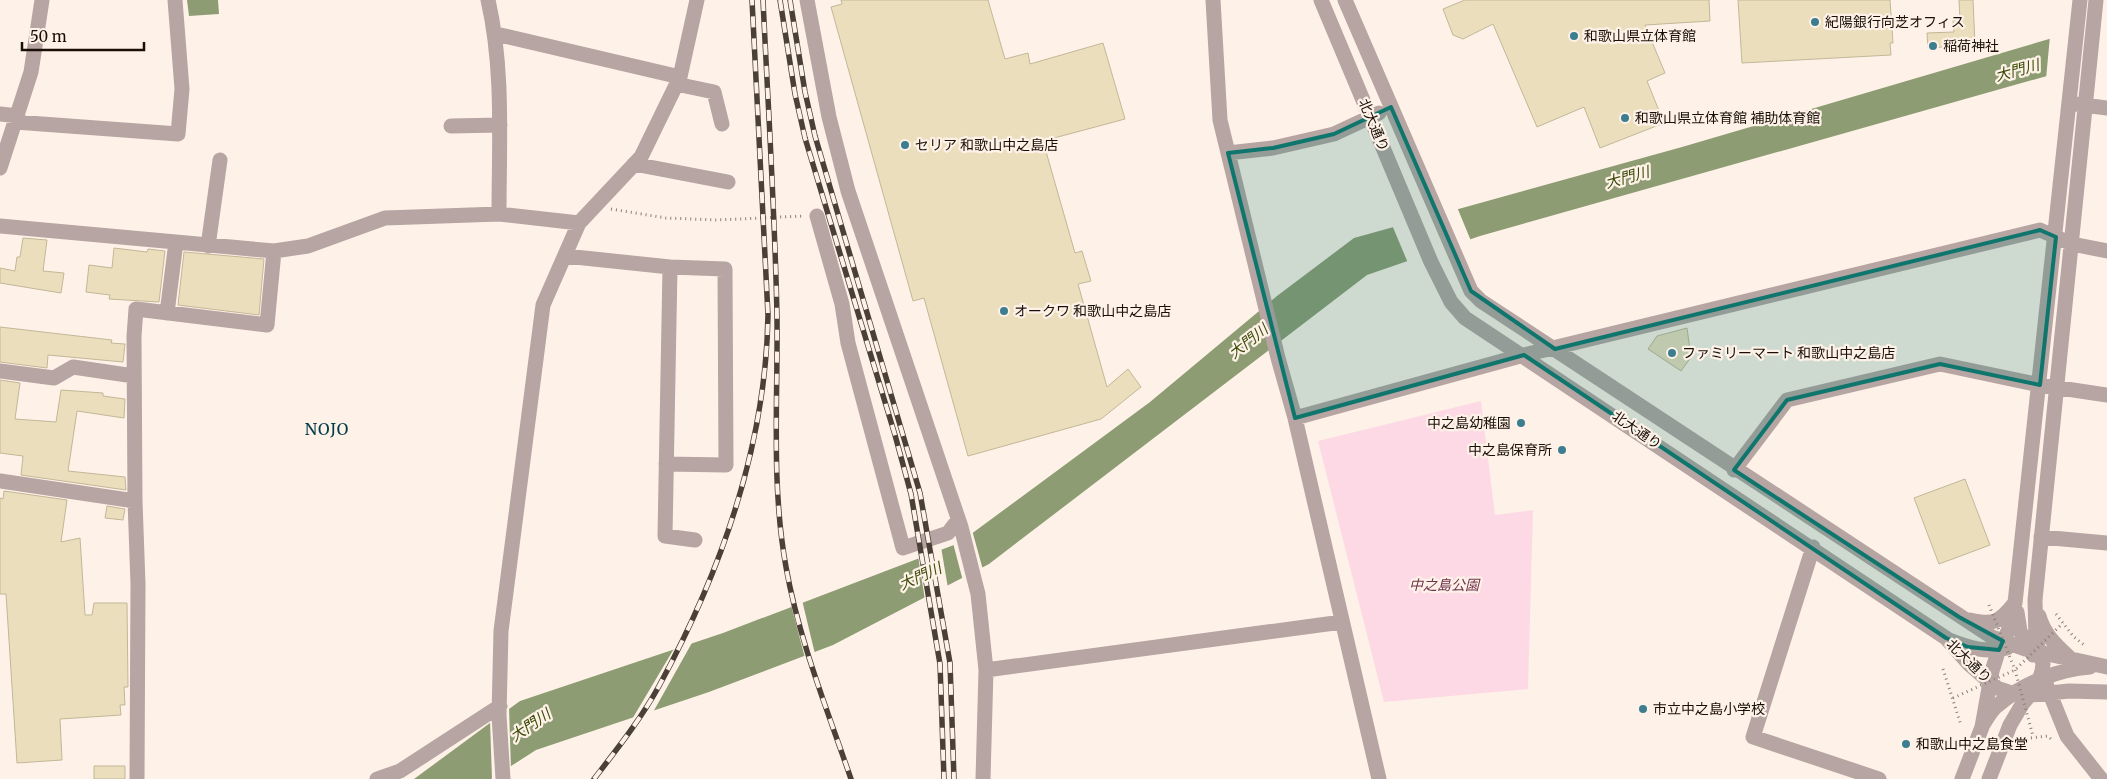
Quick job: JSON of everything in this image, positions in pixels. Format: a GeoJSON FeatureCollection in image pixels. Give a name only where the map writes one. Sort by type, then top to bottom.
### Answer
{"type":"FeatureCollection","features":[{"type":"Feature","properties":{"kind":"street"},"geometry":{"type":"LineString","coordinates":[[0,168],[31,72],[42,0]]}},
{"type":"Feature","properties":{"kind":"street"},"geometry":{"type":"LineString","coordinates":[[0,114],[16,119],[178,134],[182,89],[175,0]]}},
{"type":"Feature","properties":{"kind":"street"},"geometry":{"type":"LineString","coordinates":[[488,0],[496,34],[500,125],[499,214]]}},
{"type":"Feature","properties":{"kind":"street"},"geometry":{"type":"LineString","coordinates":[[503,779],[499,710],[501,631],[543,305],[579,223],[640,156],[678,80],[697,0]]}},
{"type":"Feature","properties":{"kind":"street"},"geometry":{"type":"LineString","coordinates":[[807,0],[827,108],[848,192],[960,524],[978,594],[986,670],[983,779]]}},
{"type":"Feature","properties":{"kind":"street"},"geometry":{"type":"LineString","coordinates":[[1213,0],[1220,120],[1294,418],[1379,779]]}},
{"type":"Feature","properties":{"kind":"street","name":"北大通り"},"geometry":{"type":"LineString","coordinates":[[1321,0],[1431,262],[1451,302],[1465,318],[1524,355],[1813,547],[1946,638],[1969,664],[1997,688],[2022,695],[2102,691]]}},
{"type":"Feature","properties":{"kind":"street","name":"北大通り"},"geometry":{"type":"LineString","coordinates":[[1345,0],[1454,255],[1471,292],[1481,301],[1555,348],[1734,470],[1959,617],[1992,637],[2010,643],[2041,666],[2071,659],[2104,666]]}},
{"type":"Feature","properties":{"kind":"street"},"geometry":{"type":"LineString","coordinates":[[2080,0],[2073,81],[2078,104],[2072,244],[2041,537],[2036,600],[2036,640],[2048,694],[2067,736],[2101,779]]}},
{"type":"Feature","properties":{"kind":"street"},"geometry":{"type":"LineString","coordinates":[[2010,643],[2009,629],[2015,603],[2056,237],[2078,104],[2088,79],[2096,5]]}},
{"type":"Feature","properties":{"kind":"street"},"geometry":{"type":"LineString","coordinates":[[496,34],[678,80],[714,92],[722,124]]}},
{"type":"Feature","properties":{"kind":"street"},"geometry":{"type":"LineString","coordinates":[[2078,104],[2107,108]]}},
{"type":"Feature","properties":{"kind":"street"},"geometry":{"type":"LineString","coordinates":[[1228,152],[1273,148],[1334,134],[1391,107]]}},
{"type":"Feature","properties":{"kind":"street"},"geometry":{"type":"LineString","coordinates":[[451,126],[500,125]]}},
{"type":"Feature","properties":{"kind":"street"},"geometry":{"type":"LineString","coordinates":[[208,246],[220,160]]}},
{"type":"Feature","properties":{"kind":"street"},"geometry":{"type":"LineString","coordinates":[[634,164],[723,184]]}},
{"type":"Feature","properties":{"kind":"street"},"geometry":{"type":"LineString","coordinates":[[0,226],[274,251],[308,246],[385,218],[499,214],[579,223]]}},
{"type":"Feature","properties":{"kind":"street"},"geometry":{"type":"LineString","coordinates":[[818,216],[842,304],[848,343],[903,548],[948,534],[960,524]]}},
{"type":"Feature","properties":{"kind":"street"},"geometry":{"type":"LineString","coordinates":[[1294,418],[1524,355],[2040,230],[2072,244],[2107,251]]}},
{"type":"Feature","properties":{"kind":"street"},"geometry":{"type":"LineString","coordinates":[[167,313],[176,242]]}},
{"type":"Feature","properties":{"kind":"street"},"geometry":{"type":"LineString","coordinates":[[137,779],[138,584],[134,376],[136,309],[267,325],[274,251]]}},
{"type":"Feature","properties":{"kind":"street"},"geometry":{"type":"LineString","coordinates":[[565,256],[670,267],[725,269],[726,465],[666,464]]}},
{"type":"Feature","properties":{"kind":"street"},"geometry":{"type":"LineString","coordinates":[[670,267],[665,536],[695,540]]}},
{"type":"Feature","properties":{"kind":"street"},"geometry":{"type":"LineString","coordinates":[[1734,470],[1788,400],[1940,364],[2040,385],[2107,395]]}},
{"type":"Feature","properties":{"kind":"street"},"geometry":{"type":"LineString","coordinates":[[0,371],[54,378],[73,367],[134,376]]}},
{"type":"Feature","properties":{"kind":"street"},"geometry":{"type":"LineString","coordinates":[[0,481],[135,501]]}},
{"type":"Feature","properties":{"kind":"street"},"geometry":{"type":"LineString","coordinates":[[2041,537],[2107,543]]}},
{"type":"Feature","properties":{"kind":"street"},"geometry":{"type":"LineString","coordinates":[[1813,547],[1753,737],[1879,779]]}},
{"type":"Feature","properties":{"kind":"street"},"geometry":{"type":"LineString","coordinates":[[1962,779],[1982,726],[1990,682],[2010,643],[2036,600]]}},
{"type":"Feature","properties":{"kind":"street"},"geometry":{"type":"LineString","coordinates":[[2036,600],[2042,625],[2051,640],[2071,659]]}},
{"type":"Feature","properties":{"kind":"street"},"geometry":{"type":"LineString","coordinates":[[1959,617],[1988,624],[2003,618],[2015,603]]}},
{"type":"Feature","properties":{"kind":"street"},"geometry":{"type":"LineString","coordinates":[[986,670],[1342,622]]}},
{"type":"Feature","properties":{"kind":"street"},"geometry":{"type":"LineString","coordinates":[[1946,638],[1968,647],[1993,651],[2010,643]]}},
{"type":"Feature","properties":{"kind":"street"},"geometry":{"type":"LineString","coordinates":[[1969,664],[1982,693],[1982,726]]}},
{"type":"Feature","properties":{"kind":"street"},"geometry":{"type":"LineString","coordinates":[[2041,666],[2076,668],[2104,666]]}},
{"type":"Feature","properties":{"kind":"street"},"geometry":{"type":"LineString","coordinates":[[2041,666],[2072,684],[2102,691]]}},
{"type":"Feature","properties":{"kind":"street"},"geometry":{"type":"LineString","coordinates":[[1982,726],[1997,705],[2036,687],[2041,666]]}},
{"type":"Feature","properties":{"kind":"street"},"geometry":{"type":"LineString","coordinates":[[2010,725],[2030,703],[2048,694]]}},
{"type":"Feature","properties":{"kind":"street"},"geometry":{"type":"LineString","coordinates":[[1989,779],[2022,695]]}},
{"type":"Feature","properties":{"kind":"street"},"geometry":{"type":"LineString","coordinates":[[377,779],[400,771],[499,710]]}},
{"type":"Feature","properties":{"kind":"path"},"geometry":{"type":"LineString","coordinates":[[598,204],[605,208],[666,218],[735,220],[818,216]]}},
{"type":"Feature","properties":{"kind":"path"},"geometry":{"type":"LineString","coordinates":[[1989,604],[2015,670],[2033,736],[2048,736],[2054,743]]}},
{"type":"Feature","properties":{"kind":"path"},"geometry":{"type":"LineString","coordinates":[[1953,698],[2015,670],[2063,623],[2084,645]]}},
{"type":"Feature","properties":{"kind":"path"},"geometry":{"type":"LineString","coordinates":[[1943,669],[1961,725]]}},
{"type":"Feature","properties":{"kind":"highlighted area"},"geometry":{"type":"Polygon","coordinates":[[[1391,107],[1471,291],[1555,349],[2040,230],[2056,237],[2040,385],[1940,364],[1787,400],[1734,470],[1959,617],[2003,641],[1999,650],[1968,647],[1946,638],[1524,355],[1295,418],[1228,153],[1273,148],[1334,134],[1391,107]]]}},
{"type":"Feature","properties":{"kind":"green space","name":"中之島公園"},"geometry":{"type":"Polygon","coordinates":[[[1481,401],[1495,515],[1533,510],[1528,689],[1384,702],[1318,441],[1481,401]]]}},
{"type":"Feature","properties":{"kind":"water"},"geometry":{"type":"Polygon","coordinates":[[[187,0],[218,0],[219,14],[189,16],[187,0]]]}},
{"type":"Feature","properties":{"kind":"water","name":"大門川"},"geometry":{"type":"Polygon","coordinates":[[[2107,22],[2107,59],[1480,236],[1367,275],[989,564],[833,645],[709,692],[536,750],[491,779],[414,779],[520,701],[723,633],[959,543],[1150,402],[1277,296],[1354,238],[1682,147],[2107,22]]]}},
{"type":"Feature","properties":{"kind":"pier"},"geometry":{"type":"Polygon","coordinates":[[[2107,19],[2107,62],[2046,79],[2050,36],[2107,19]]]}},
{"type":"Feature","properties":{"kind":"pier"},"geometry":{"type":"Polygon","coordinates":[[[1457,207],[1471,241],[1408,263],[1392,225],[1457,207]]]}},
{"type":"Feature","properties":{"kind":"pier"},"geometry":{"type":"Polygon","coordinates":[[[972,530],[983,570],[963,581],[953,543],[972,530]]]}},
{"type":"Feature","properties":{"kind":"pier"},"geometry":{"type":"Polygon","coordinates":[[[941,547],[948,588],[925,600],[918,556],[941,547]]]}},
{"type":"Feature","properties":{"kind":"pier"},"geometry":{"type":"Polygon","coordinates":[[[802,600],[815,654],[805,658],[791,605],[802,600]]]}},
{"type":"Feature","properties":{"kind":"pier"},"geometry":{"type":"Polygon","coordinates":[[[693,641],[652,714],[631,721],[675,647],[693,641]]]}},
{"type":"Feature","properties":{"kind":"pier"},"geometry":{"type":"Polygon","coordinates":[[[509,707],[511,769],[492,779],[490,721],[509,707]]]}},
{"type":"Feature","properties":{"kind":"building"},"geometry":{"type":"Polygon","coordinates":[[[841,0],[988,0],[1005,59],[1028,53],[1030,64],[1103,43],[1125,119],[1043,141],[1075,253],[1082,251],[1091,281],[1078,284],[1107,387],[1128,369],[1141,387],[1101,419],[968,456],[924,298],[913,301],[831,7],[842,4],[841,0]]]}},
{"type":"Feature","properties":{"kind":"building","name":"和歌山県立体育館"},"geometry":{"type":"Polygon","coordinates":[[[1465,0],[1709,0],[1710,21],[1645,25],[1665,73],[1647,81],[1664,123],[1600,148],[1584,107],[1537,127],[1493,24],[1463,39],[1453,35],[1443,9],[1465,0]]]}},
{"type":"Feature","properties":{"kind":"building","name":"紀陽銀行向芝オフィス"},"geometry":{"type":"Polygon","coordinates":[[[1738,0],[1890,0],[1893,43],[1890,43],[1891,55],[1742,63],[1738,0]]]}},
{"type":"Feature","properties":{"kind":"building"},"geometry":{"type":"Polygon","coordinates":[[[1959,0],[1973,0],[1975,45],[1928,48],[1927,33],[1954,32],[1953,20],[1960,20],[1959,0]]]}},
{"type":"Feature","properties":{"kind":"building"},"geometry":{"type":"Polygon","coordinates":[[[23,238],[47,240],[43,271],[64,273],[61,293],[0,283],[0,268],[15,271],[17,257],[20,257],[23,238]]]}},
{"type":"Feature","properties":{"kind":"building"},"geometry":{"type":"Polygon","coordinates":[[[114,248],[147,252],[148,249],[165,251],[159,302],[109,299],[110,295],[86,292],[89,265],[112,268],[114,248]]]}},
{"type":"Feature","properties":{"kind":"building"},"geometry":{"type":"Polygon","coordinates":[[[184,252],[264,259],[259,315],[178,305],[184,252]]]}},
{"type":"Feature","properties":{"kind":"building"},"geometry":{"type":"Polygon","coordinates":[[[0,327],[112,340],[111,343],[125,344],[123,362],[48,355],[47,368],[0,362],[0,327]]]}},
{"type":"Feature","properties":{"kind":"building","name":"ファミリーマート 和歌山中之島店"},"geometry":{"type":"Polygon","coordinates":[[[1687,328],[1691,357],[1681,371],[1648,349],[1657,336],[1687,328]]]}},
{"type":"Feature","properties":{"kind":"building"},"geometry":{"type":"Polygon","coordinates":[[[0,380],[20,383],[15,419],[56,422],[61,390],[103,393],[103,396],[125,399],[124,418],[77,411],[68,471],[125,477],[126,490],[21,475],[23,456],[0,453],[0,380]]]}},
{"type":"Feature","properties":{"kind":"building"},"geometry":{"type":"Polygon","coordinates":[[[1965,479],[1990,545],[1939,564],[1914,498],[1965,479]]]}},
{"type":"Feature","properties":{"kind":"building"},"geometry":{"type":"Polygon","coordinates":[[[4,491],[67,500],[61,542],[80,538],[85,615],[92,615],[94,603],[127,603],[128,687],[124,687],[125,705],[120,705],[121,715],[60,719],[62,760],[17,763],[6,594],[0,594],[0,498],[3,499],[4,491]]]}},
{"type":"Feature","properties":{"kind":"building"},"geometry":{"type":"Polygon","coordinates":[[[107,506],[125,509],[123,520],[105,518],[107,506]]]}},
{"type":"Feature","properties":{"kind":"building"},"geometry":{"type":"Polygon","coordinates":[[[94,766],[125,766],[125,779],[94,779],[94,766]]]}},
{"type":"Feature","properties":{"kind":"railway"},"geometry":{"type":"LineString","coordinates":[[594,779],[652,698],[702,598],[736,507],[759,412],[765,364],[768,315],[752,0]]}},
{"type":"Feature","properties":{"kind":"railway"},"geometry":{"type":"LineString","coordinates":[[763,0],[776,278],[776,442],[781,536],[798,621],[814,674],[851,779]]}},
{"type":"Feature","properties":{"kind":"railway"},"geometry":{"type":"LineString","coordinates":[[780,0],[795,94],[805,138],[895,435],[911,494],[940,664],[944,779]]}},
{"type":"Feature","properties":{"kind":"railway"},"geometry":{"type":"LineString","coordinates":[[790,0],[805,92],[815,136],[920,493],[950,663],[954,779]]}},
{"type":"Feature","properties":{"kind":"place","name":"紀陽銀行向芝オフィス"},"geometry":{"type":"Point","coordinates":[1815,22]}},
{"type":"Feature","properties":{"kind":"place","name":"和歌山県立体育館"},"geometry":{"type":"Point","coordinates":[1574,36]}},
{"type":"Feature","properties":{"kind":"place","name":"稲荷神社"},"geometry":{"type":"Point","coordinates":[1933,46]}},
{"type":"Feature","properties":{"kind":"place","name":"和歌山県立体育館 補助体育館"},"geometry":{"type":"Point","coordinates":[1625,118]}},
{"type":"Feature","properties":{"kind":"place","name":"セリア 和歌山中之島店"},"geometry":{"type":"Point","coordinates":[905,145]}},
{"type":"Feature","properties":{"kind":"place","name":"オークワ 和歌山中之島店"},"geometry":{"type":"Point","coordinates":[1004,311]}},
{"type":"Feature","properties":{"kind":"place","name":"ファミリーマート 和歌山中之島店"},"geometry":{"type":"Point","coordinates":[1672,353]}},
{"type":"Feature","properties":{"kind":"place","name":"中之島幼稚園"},"geometry":{"type":"Point","coordinates":[1521,423]}},
{"type":"Feature","properties":{"kind":"place","name":"中之島保育所"},"geometry":{"type":"Point","coordinates":[1562,450]}},
{"type":"Feature","properties":{"kind":"place","name":"市立中之島小学校"},"geometry":{"type":"Point","coordinates":[1643,709]}},
{"type":"Feature","properties":{"kind":"place","name":"和歌山中之島食堂"},"geometry":{"type":"Point","coordinates":[1906,744]}},
{"type":"Feature","properties":{"kind":"district","name":"NOJO"},"geometry":{"type":"Point","coordinates":[327,429]}}]}
